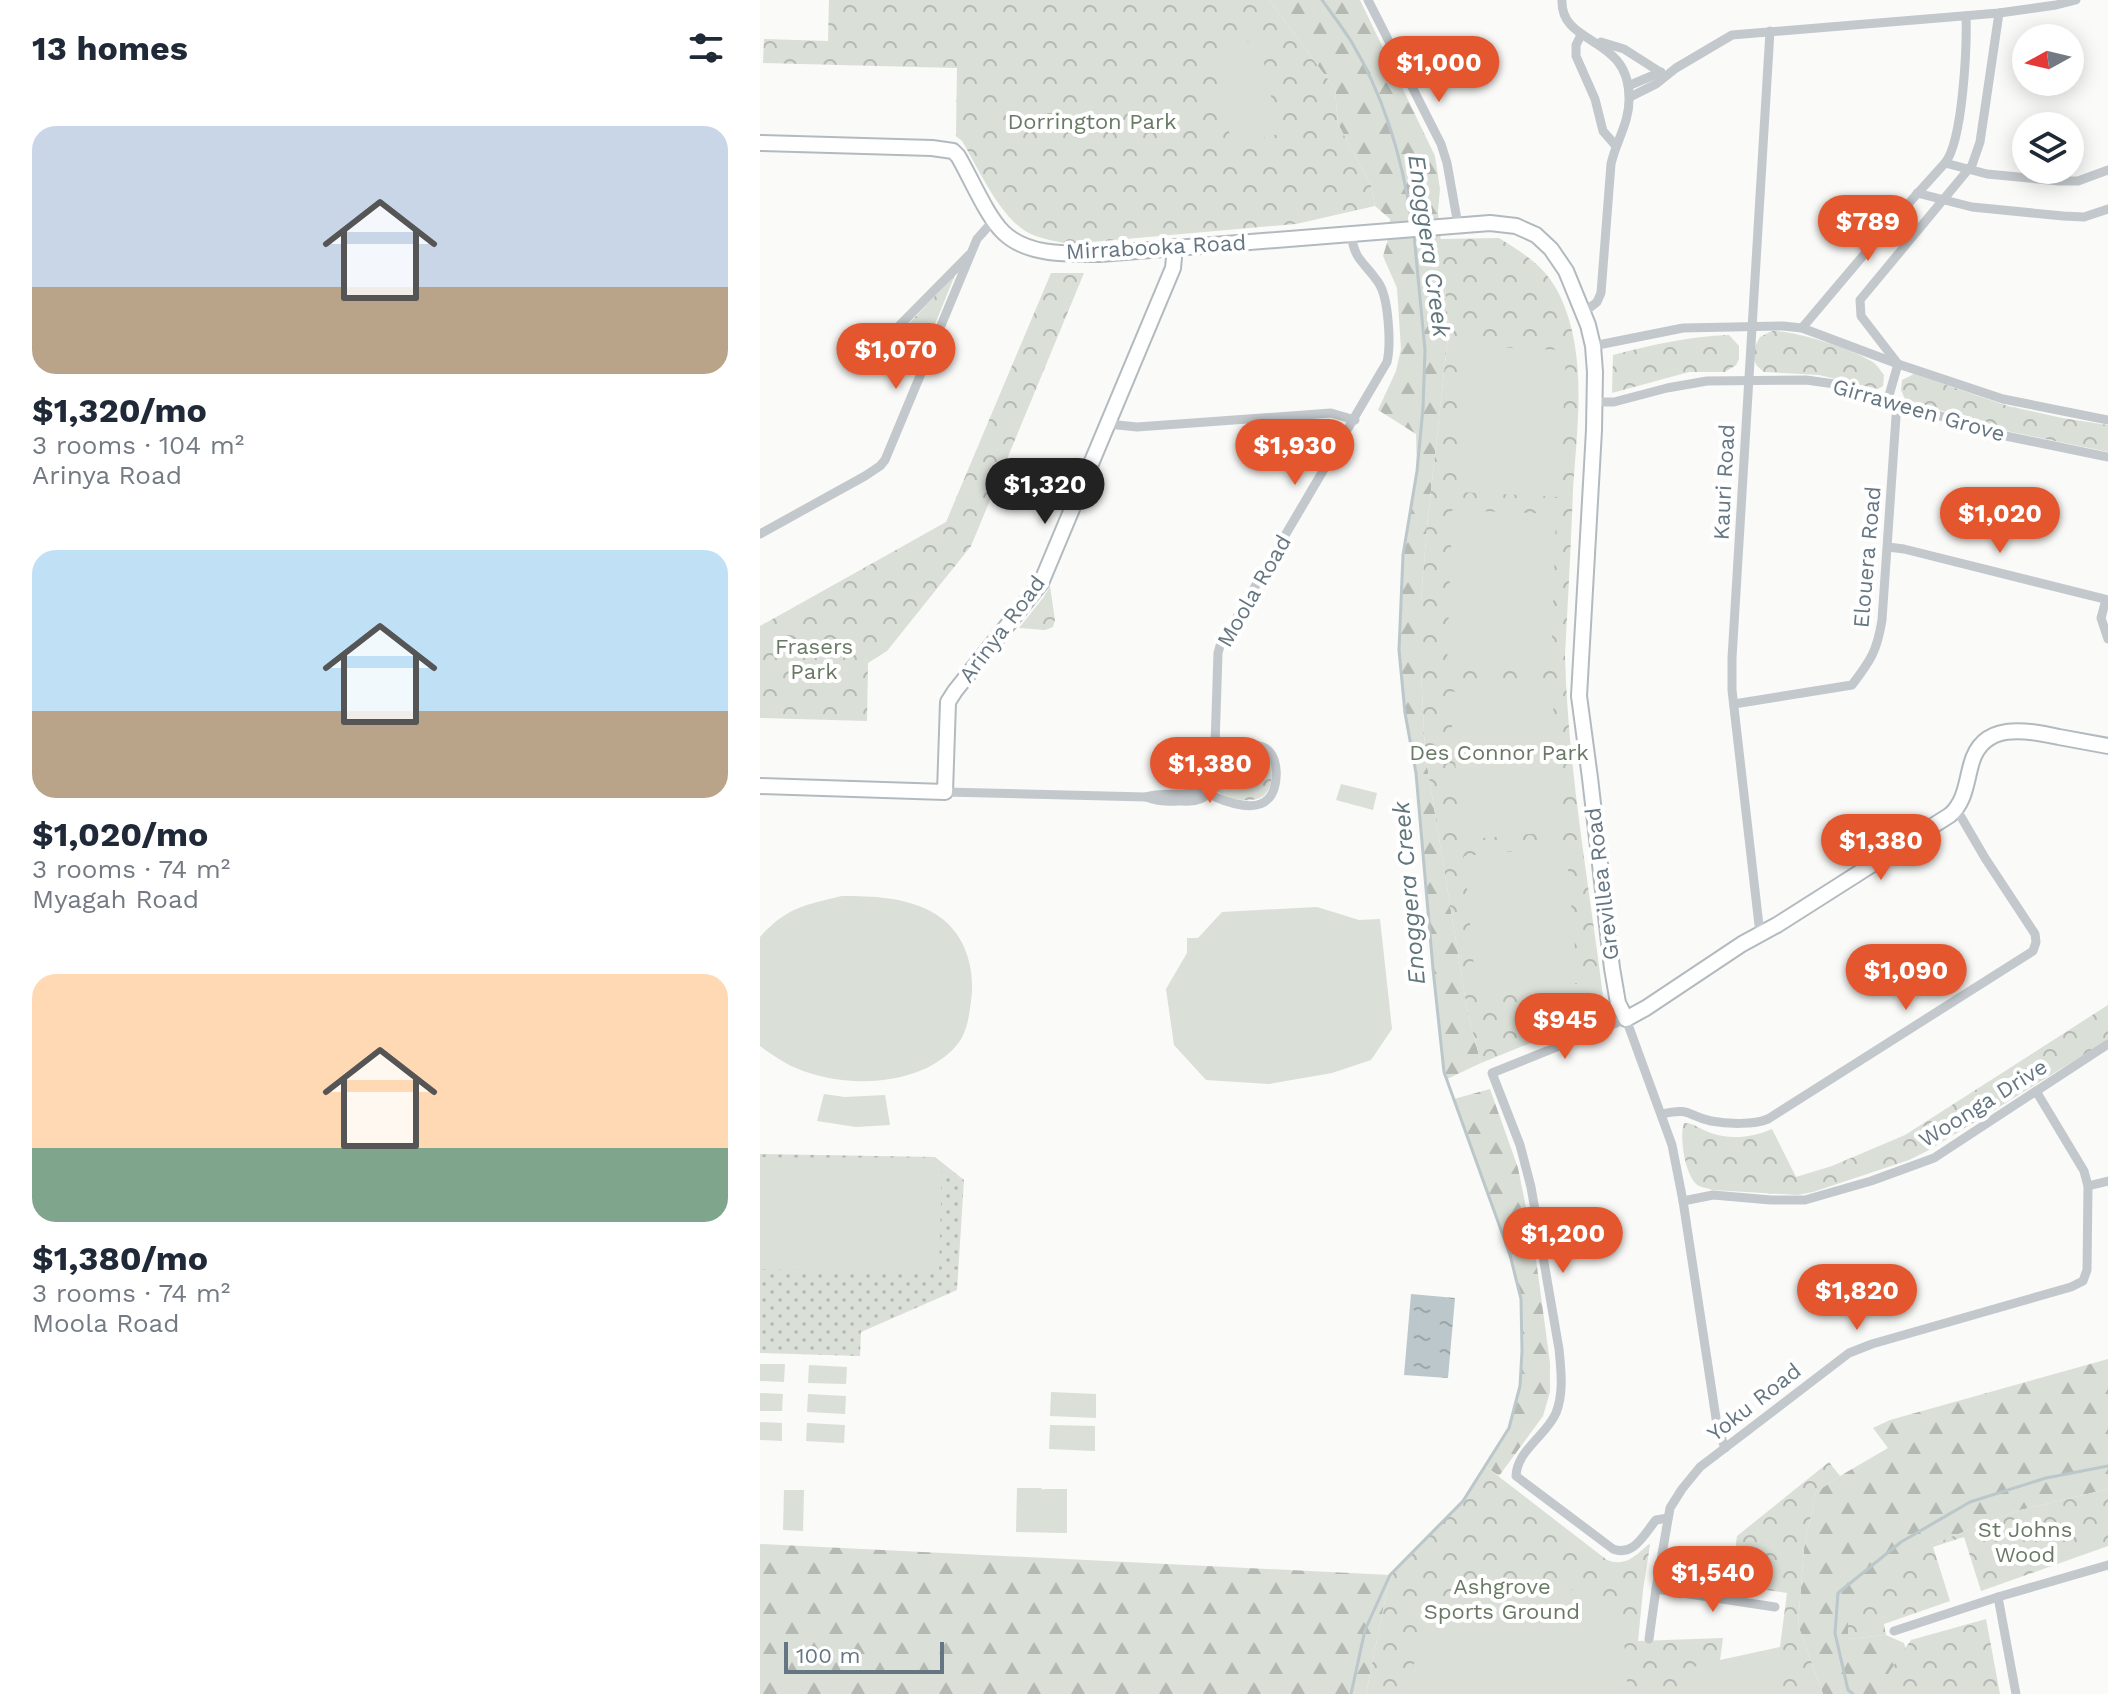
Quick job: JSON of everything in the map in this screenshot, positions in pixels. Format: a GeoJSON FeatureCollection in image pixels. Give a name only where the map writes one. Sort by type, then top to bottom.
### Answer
{"type":"FeatureCollection","features":[{"type":"Feature","properties":{"kind":"street"},"geometry":{"type":"LineString","coordinates":[[1368,0],[1441,144],[1458,225],[1490,223],[1516,226],[1536,235],[1551,249],[1566,271],[1588,325],[1593,346],[1595,402]]}},
{"type":"Feature","properties":{"kind":"street"},"geometry":{"type":"LineString","coordinates":[[1562,0],[1563,12],[1573,28],[1615,57],[1624,71],[1630,97],[1627,119],[1610,173],[1601,293],[1597,302],[1583,313]]}},
{"type":"Feature","properties":{"kind":"street"},"geometry":{"type":"LineString","coordinates":[[1630,97],[1732,35],[1999,13],[2076,0]]}},
{"type":"Feature","properties":{"kind":"street"},"geometry":{"type":"LineString","coordinates":[[1898,364],[1861,316],[1860,300],[1969,170],[1980,142],[1999,13]]}},
{"type":"Feature","properties":{"kind":"street"},"geometry":{"type":"LineString","coordinates":[[1802,328],[1952,153],[1967,43],[1966,16]]}},
{"type":"Feature","properties":{"kind":"street","name":"Kauri Road"},"geometry":{"type":"LineString","coordinates":[[1760,934],[1734,704],[1732,658],[1770,31]]}},
{"type":"Feature","properties":{"kind":"street"},"geometry":{"type":"LineString","coordinates":[[1586,37],[1624,49],[1660,72]]}},
{"type":"Feature","properties":{"kind":"street"},"geometry":{"type":"LineString","coordinates":[[1586,37],[1575,47],[1576,58],[1595,99],[1603,131],[1616,146]]}},
{"type":"Feature","properties":{"kind":"street"},"geometry":{"type":"LineString","coordinates":[[1628,86],[1676,68]]}},
{"type":"Feature","properties":{"kind":"street","name":"Mirrabooka Road"},"geometry":{"type":"LineString","coordinates":[[760,143],[953,151],[1004,234],[1044,252],[1100,254],[1458,225]]}},
{"type":"Feature","properties":{"kind":"street"},"geometry":{"type":"LineString","coordinates":[[1945,163],[1987,174],[2078,181],[2108,170]]}},
{"type":"Feature","properties":{"kind":"street"},"geometry":{"type":"LineString","coordinates":[[1917,193],[1972,207],[2063,216],[2084,217],[2108,209]]}},
{"type":"Feature","properties":{"kind":"street"},"geometry":{"type":"LineString","coordinates":[[760,534],[880,466],[888,454],[982,231],[994,220]]}},
{"type":"Feature","properties":{"kind":"street","name":"Moola Road"},"geometry":{"type":"LineString","coordinates":[[1206,791],[1216,780],[1218,759],[1215,745],[1219,648],[1383,372],[1390,347],[1382,288],[1358,258],[1351,234]]}},
{"type":"Feature","properties":{"kind":"street","name":"Arinya Road"},"geometry":{"type":"LineString","coordinates":[[945,792],[948,702],[1041,583],[1173,268],[1175,247]]}},
{"type":"Feature","properties":{"kind":"street"},"geometry":{"type":"LineString","coordinates":[[923,370],[897,352],[893,341],[895,330],[973,251]]}},
{"type":"Feature","properties":{"kind":"street","name":"Girraween Grove"},"geometry":{"type":"LineString","coordinates":[[1593,346],[1683,328],[1802,328],[2003,399],[2108,420]]}},
{"type":"Feature","properties":{"kind":"street","name":"Elouera Road"},"geometry":{"type":"LineString","coordinates":[[1734,704],[1852,685],[1871,661],[1882,620],[1893,400],[1898,364]]}},
{"type":"Feature","properties":{"kind":"street","name":"Girraween Grove"},"geometry":{"type":"LineString","coordinates":[[1595,402],[1614,402],[1707,381],[1806,380],[1842,385],[2001,435],[2108,457]]}},
{"type":"Feature","properties":{"kind":"street","name":"Grevillea Road"},"geometry":{"type":"LineString","coordinates":[[1595,402],[1579,696],[1612,968],[1618,1003],[1672,1145],[1717,1425],[1725,1448]]}},
{"type":"Feature","properties":{"kind":"street"},"geometry":{"type":"LineString","coordinates":[[1108,424],[1137,427],[1331,413],[1355,420]]}},
{"type":"Feature","properties":{"kind":"street"},"geometry":{"type":"LineString","coordinates":[[1888,547],[2107,600],[2101,618],[2108,639]]}},
{"type":"Feature","properties":{"kind":"street"},"geometry":{"type":"LineString","coordinates":[[1668,1518],[1656,1520],[1632,1549],[1619,1551],[1516,1476],[1519,1460],[1555,1415],[1560,1397],[1561,1371],[1531,1187],[1520,1145],[1492,1073],[1626,1019],[1931,828],[1957,810],[1975,754],[1992,737],[2007,732],[2028,731],[2108,746]]}},
{"type":"Feature","properties":{"kind":"street"},"geometry":{"type":"LineString","coordinates":[[760,786],[1146,797],[1158,801],[1198,800],[1206,791],[1224,801],[1239,804],[1261,804],[1270,797],[1275,776],[1273,756],[1264,747],[1215,745]]}},
{"type":"Feature","properties":{"kind":"street"},"geometry":{"type":"LineString","coordinates":[[1662,1114],[1685,1110],[1710,1121],[1757,1124],[2033,951],[2035,934],[1957,810]]}},
{"type":"Feature","properties":{"kind":"street","name":"Woonga Drive"},"geometry":{"type":"LineString","coordinates":[[1683,1201],[1713,1195],[1805,1200],[1934,1158],[2108,1044]]}},
{"type":"Feature","properties":{"kind":"street","name":"Yoku Road"},"geometry":{"type":"LineString","coordinates":[[1649,1639],[1668,1518],[1674,1500],[1700,1467],[1849,1353],[2083,1281],[2087,1270],[2088,1186],[2084,1171],[2036,1091]]}},
{"type":"Feature","properties":{"kind":"street"},"geometry":{"type":"LineString","coordinates":[[2088,1186],[2108,1181]]}},
{"type":"Feature","properties":{"kind":"street"},"geometry":{"type":"LineString","coordinates":[[1894,1631],[2108,1565]]}},
{"type":"Feature","properties":{"kind":"street"},"geometry":{"type":"LineString","coordinates":[[1656,1589],[1775,1607]]}},
{"type":"Feature","properties":{"kind":"street"},"geometry":{"type":"LineString","coordinates":[[1998,1597],[2016,1694]]}},
{"type":"Feature","properties":{"kind":"green space","name":"Dorrington Park"},"geometry":{"type":"Polygon","coordinates":[[[829,0],[1269,0],[1335,89],[1338,124],[1371,186],[1375,206],[1296,224],[1069,244],[1037,236],[1017,225],[1007,215],[956,136],[957,68],[763,63],[764,39],[828,41],[829,0]]]}},
{"type":"Feature","properties":{"kind":"green space"},"geometry":{"type":"Polygon","coordinates":[[[1269,0],[1360,0],[1435,156],[1449,327],[1421,600],[1425,753],[1468,1014],[1481,1063],[1447,1079],[1433,969],[1416,773],[1405,713],[1399,650],[1403,555],[1417,471],[1416,434],[1378,410],[1396,371],[1401,349],[1397,288],[1383,256],[1390,219],[1375,206],[1371,186],[1338,124],[1335,89],[1269,0]]]}},
{"type":"Feature","properties":{"kind":"green space"},"geometry":{"type":"Polygon","coordinates":[[[1259,39],[1279,134],[1232,145],[1211,50],[1259,39]]]}},
{"type":"Feature","properties":{"kind":"green space","name":"Des Connor Park"},"geometry":{"type":"Polygon","coordinates":[[[1499,238],[1526,256],[1549,277],[1569,319],[1574,342],[1578,416],[1565,655],[1567,700],[1575,790],[1605,1013],[1481,1063],[1468,1014],[1425,753],[1421,600],[1449,327],[1440,239],[1499,238]]]}},
{"type":"Feature","properties":{"kind":"green space","name":"Frasers Park"},"geometry":{"type":"Polygon","coordinates":[[[1051,273],[1084,273],[971,546],[887,651],[868,663],[867,721],[760,718],[760,626],[946,522],[1051,273]]]}},
{"type":"Feature","properties":{"kind":"green space"},"geometry":{"type":"Polygon","coordinates":[[[955,275],[922,356],[908,354],[899,343],[901,332],[955,275]]]}},
{"type":"Feature","properties":{"kind":"green space"},"geometry":{"type":"Polygon","coordinates":[[[1772,331],[1809,337],[1861,356],[1875,364],[1884,375],[1883,386],[1878,389],[1819,375],[1764,372],[1754,360],[1755,346],[1760,337],[1772,331]]]}},
{"type":"Feature","properties":{"kind":"green space"},"geometry":{"type":"Polygon","coordinates":[[[1729,335],[1739,346],[1739,359],[1725,372],[1689,372],[1612,393],[1613,355],[1685,339],[1729,335]]]}},
{"type":"Feature","properties":{"kind":"green space"},"geometry":{"type":"Polygon","coordinates":[[[1462,346],[1566,350],[1560,497],[1456,492],[1462,346]]]}},
{"type":"Feature","properties":{"kind":"green space"},"geometry":{"type":"Polygon","coordinates":[[[1914,374],[2008,406],[2108,425],[2108,452],[2002,430],[1905,399],[1901,390],[1902,380],[1914,374]]]}},
{"type":"Feature","properties":{"kind":"green space"},"geometry":{"type":"Polygon","coordinates":[[[1452,510],[1556,514],[1551,669],[1447,665],[1452,510]]]}},
{"type":"Feature","properties":{"kind":"green space"},"geometry":{"type":"Polygon","coordinates":[[[1050,586],[1055,620],[1053,627],[1045,630],[1019,628],[1043,598],[1050,586]]]}},
{"type":"Feature","properties":{"kind":"green space"},"geometry":{"type":"Polygon","coordinates":[[[1551,682],[1564,831],[1462,840],[1449,692],[1551,682]]]}},
{"type":"Feature","properties":{"kind":"green space"},"geometry":{"type":"Polygon","coordinates":[[[1239,750],[1260,751],[1270,761],[1270,784],[1259,798],[1239,800],[1218,792],[1225,761],[1239,750]]]}},
{"type":"Feature","properties":{"kind":"green space"},"geometry":{"type":"Polygon","coordinates":[[[1341,784],[1377,793],[1373,810],[1336,800],[1341,784]]]}},
{"type":"Feature","properties":{"kind":"green space"},"geometry":{"type":"Polygon","coordinates":[[[1566,846],[1578,983],[1476,992],[1464,856],[1566,846]]]}},
{"type":"Feature","properties":{"kind":"green space"},"geometry":{"type":"Polygon","coordinates":[[[842,896],[888,898],[922,907],[943,919],[960,939],[972,975],[965,1030],[956,1046],[941,1060],[923,1070],[880,1080],[836,1079],[796,1068],[760,1046],[760,937],[788,913],[842,896]]]}},
{"type":"Feature","properties":{"kind":"green space"},"geometry":{"type":"Polygon","coordinates":[[[1317,907],[1359,920],[1380,919],[1392,1029],[1371,1060],[1332,1073],[1269,1084],[1206,1080],[1174,1045],[1166,989],[1187,953],[1187,938],[1198,938],[1222,912],[1317,907]]]}},
{"type":"Feature","properties":{"kind":"green space"},"geometry":{"type":"Polygon","coordinates":[[[2108,1005],[2108,1040],[1909,1160],[1798,1195],[1712,1190],[1699,1186],[1690,1175],[1683,1147],[1684,1123],[1716,1135],[1732,1137],[1772,1129],[1796,1177],[1832,1166],[1905,1135],[2108,1005]]]}},
{"type":"Feature","properties":{"kind":"green space"},"geometry":{"type":"Polygon","coordinates":[[[1490,1089],[1518,1168],[1535,1252],[1550,1363],[1550,1392],[1543,1416],[1499,1476],[1485,1466],[1509,1428],[1520,1386],[1521,1299],[1510,1255],[1454,1099],[1490,1089]]]}},
{"type":"Feature","properties":{"kind":"green space"},"geometry":{"type":"Polygon","coordinates":[[[824,1094],[845,1097],[885,1095],[890,1125],[856,1127],[817,1121],[824,1094]]]}},
{"type":"Feature","properties":{"kind":"green space"},"geometry":{"type":"Polygon","coordinates":[[[760,1154],[935,1157],[964,1180],[957,1290],[861,1332],[860,1356],[760,1353],[760,1154]]]}},
{"type":"Feature","properties":{"kind":"green space"},"geometry":{"type":"Polygon","coordinates":[[[760,1157],[942,1162],[939,1273],[760,1269],[760,1157]]]}},
{"type":"Feature","properties":{"kind":"green space"},"geometry":{"type":"Polygon","coordinates":[[[2108,1359],[2108,1489],[2016,1511],[1931,1545],[1848,1639],[1886,1635],[1904,1643],[1917,1682],[1925,1694],[1823,1694],[1798,1625],[1804,1548],[1816,1492],[1888,1448],[1873,1428],[1890,1420],[2108,1359]]]}},
{"type":"Feature","properties":{"kind":"green space"},"geometry":{"type":"Polygon","coordinates":[[[760,1364],[785,1364],[784,1382],[760,1381],[760,1364]]]}},
{"type":"Feature","properties":{"kind":"green space"},"geometry":{"type":"Polygon","coordinates":[[[809,1365],[847,1367],[846,1384],[808,1383],[809,1365]]]}},
{"type":"Feature","properties":{"kind":"green space"},"geometry":{"type":"Polygon","coordinates":[[[1051,1392],[1096,1394],[1096,1418],[1050,1416],[1051,1392]]]}},
{"type":"Feature","properties":{"kind":"green space"},"geometry":{"type":"Polygon","coordinates":[[[760,1393],[783,1394],[782,1411],[760,1411],[760,1393]]]}},
{"type":"Feature","properties":{"kind":"green space"},"geometry":{"type":"Polygon","coordinates":[[[808,1394],[846,1396],[845,1414],[807,1412],[808,1394]]]}},
{"type":"Feature","properties":{"kind":"green space"},"geometry":{"type":"Polygon","coordinates":[[[760,1422],[782,1423],[782,1441],[760,1440],[760,1422]]]}},
{"type":"Feature","properties":{"kind":"green space"},"geometry":{"type":"Polygon","coordinates":[[[807,1423],[845,1425],[844,1443],[806,1441],[807,1423]]]}},
{"type":"Feature","properties":{"kind":"green space"},"geometry":{"type":"Polygon","coordinates":[[[1050,1425],[1095,1426],[1095,1451],[1049,1449],[1050,1425]]]}},
{"type":"Feature","properties":{"kind":"green space","name":"Ashgrove Sports Ground"},"geometry":{"type":"Polygon","coordinates":[[[1829,1462],[1840,1476],[1816,1492],[1804,1548],[1798,1625],[1823,1694],[1366,1694],[1390,1575],[1463,1501],[1485,1466],[1607,1560],[1625,1561],[1649,1544],[1638,1641],[1723,1638],[1720,1660],[1780,1647],[1787,1593],[1731,1584],[1737,1536],[1829,1462]]]}},
{"type":"Feature","properties":{"kind":"green space"},"geometry":{"type":"Polygon","coordinates":[[[1017,1488],[1067,1489],[1067,1533],[1016,1532],[1017,1488]]]}},
{"type":"Feature","properties":{"kind":"green space","name":"St Johns Wood"},"geometry":{"type":"Polygon","coordinates":[[[2108,1489],[2108,1546],[1981,1591],[1964,1537],[1933,1547],[1950,1601],[1884,1624],[1886,1635],[1848,1639],[1848,1602],[1931,1545],[2016,1511],[2108,1489]]]}},
{"type":"Feature","properties":{"kind":"green space"},"geometry":{"type":"Polygon","coordinates":[[[784,1490],[804,1490],[803,1531],[783,1530],[784,1490]]]}},
{"type":"Feature","properties":{"kind":"green space"},"geometry":{"type":"Polygon","coordinates":[[[760,1544],[1390,1575],[1366,1694],[760,1694],[760,1544]]]}},
{"type":"Feature","properties":{"kind":"green space"},"geometry":{"type":"Polygon","coordinates":[[[1533,1584],[1584,1593],[1606,1605],[1614,1614],[1621,1627],[1626,1656],[1625,1694],[1406,1694],[1411,1671],[1421,1651],[1450,1618],[1489,1595],[1533,1584]]]}},
{"type":"Feature","properties":{"kind":"green space"},"geometry":{"type":"Polygon","coordinates":[[[1986,1619],[2000,1694],[1887,1694],[1879,1687],[1911,1640],[1986,1619]]]}},
{"type":"Feature","properties":{"kind":"green space"},"geometry":{"type":"Polygon","coordinates":[[[1775,1650],[1785,1694],[1683,1694],[1678,1670],[1775,1650]]]}},
{"type":"Feature","properties":{"kind":"water"},"geometry":{"type":"Polygon","coordinates":[[[1411,1294],[1455,1298],[1448,1378],[1404,1375],[1411,1294]]]}},
{"type":"Feature","properties":{"kind":"waterway","name":"Enoggera Creek"},"geometry":{"type":"LineString","coordinates":[[1322,0],[1363,62],[1382,106],[1397,153],[1412,224]]}},
{"type":"Feature","properties":{"kind":"waterway","name":"Enoggera Creek"},"geometry":{"type":"LineString","coordinates":[[1351,1694],[1365,1630],[1390,1575],[1463,1501],[1509,1428],[1520,1386],[1522,1351],[1521,1299],[1510,1255],[1444,1072],[1416,773],[1405,713],[1399,650],[1403,555],[1417,471],[1425,350],[1414,235]]}},
{"type":"Feature","properties":{"kind":"waterway","name":"Enoggera Creek"},"geometry":{"type":"LineString","coordinates":[[1853,1694],[1848,1690],[1835,1633],[1838,1593],[1901,1542],[1970,1502],[2046,1478],[2108,1466]]}}]}
